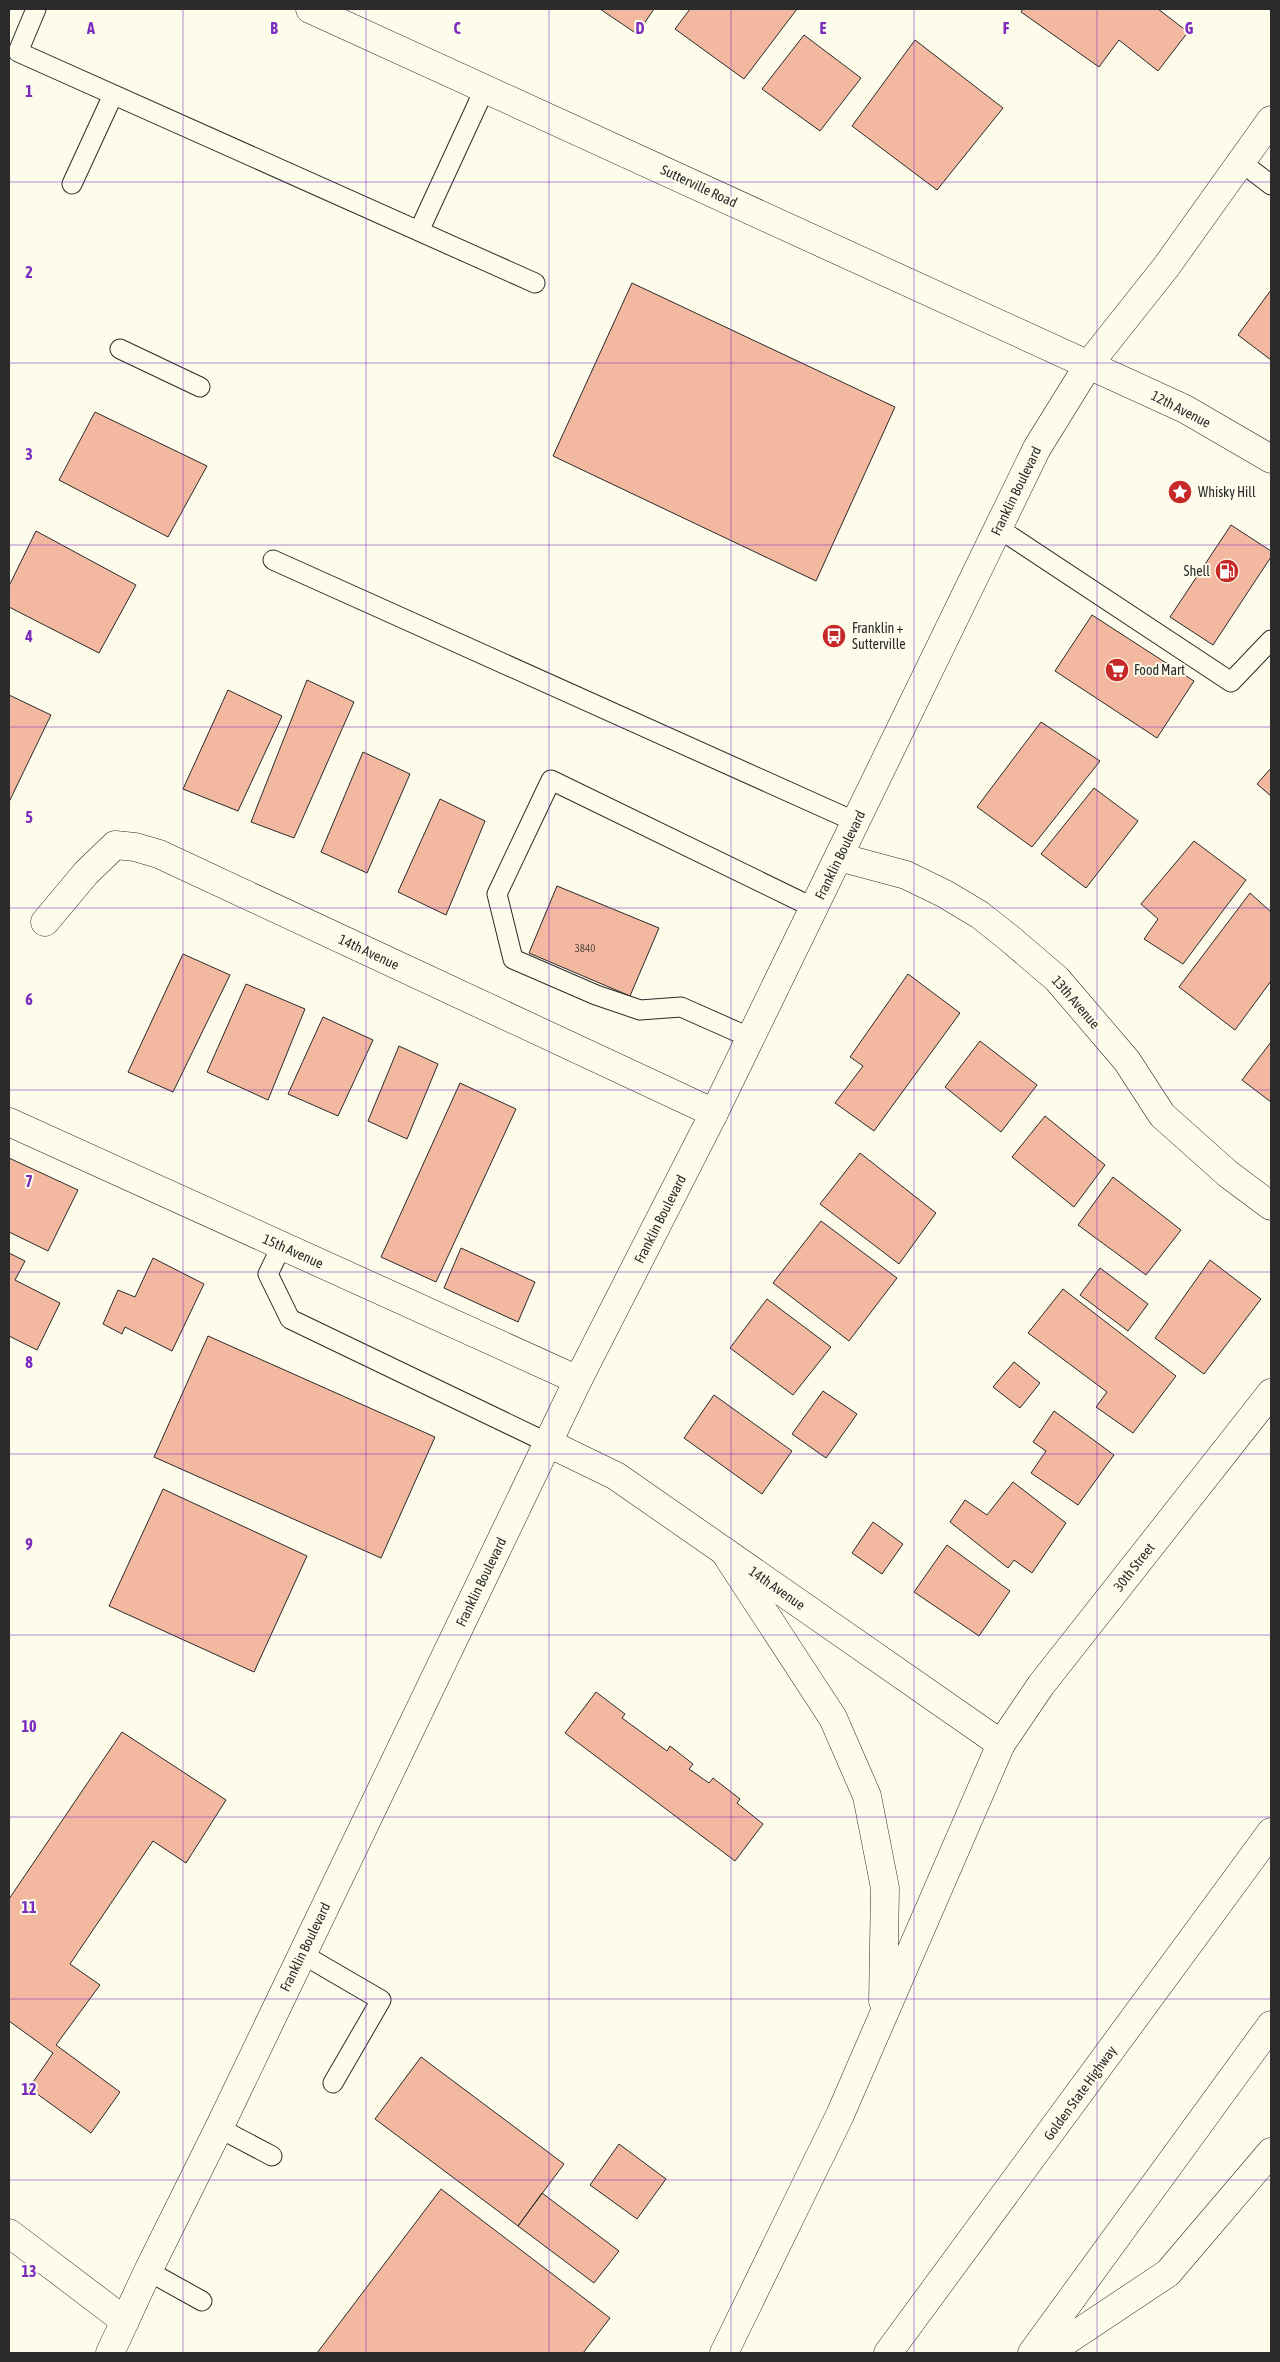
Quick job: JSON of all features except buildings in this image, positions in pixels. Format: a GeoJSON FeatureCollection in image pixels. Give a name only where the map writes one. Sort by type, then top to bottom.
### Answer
{"type":"FeatureCollection","features":[{"type":"Feature","properties":{"kind":"main road","name":"Sutterville Road"},"geometry":{"type":"LineString","coordinates":[[310,9],[1088,364]]}},
{"type":"Feature","properties":{"kind":"main road","name":"Franklin Boulevard"},"geometry":{"type":"LineString","coordinates":[[110,2353],[578,1380],[751,1038],[1037,448],[1088,364],[1161,274],[1271,120]]}},
{"type":"Feature","properties":{"kind":"main road","name":"12th Avenue"},"geometry":{"type":"LineString","coordinates":[[1088,364],[1185,409],[1271,459]]}},
{"type":"Feature","properties":{"kind":"main road","name":"14th Avenue"},"geometry":{"type":"LineString","coordinates":[[45,922],[86,873],[115,845],[135,847],[177,863],[714,1113]]}},
{"type":"Feature","properties":{"kind":"main road","name":"13th Avenue"},"geometry":{"type":"LineString","coordinates":[[839,857],[906,875],[973,911],[1009,938],[1064,986],[1127,1061],[1162,1115],[1228,1174],[1271,1206]]}},
{"type":"Feature","properties":{"kind":"main road","name":"15th Avenue"},"geometry":{"type":"LineString","coordinates":[[9,1122],[578,1380]]}},
{"type":"Feature","properties":{"kind":"main road","name":"30th Street"},"geometry":{"type":"LineString","coordinates":[[724,2353],[840,2115],[1001,1744],[1041,1685],[1271,1393]]}},
{"type":"Feature","properties":{"kind":"main road","name":"14th Avenue"},"geometry":{"type":"LineString","coordinates":[[548,1443],[616,1476],[1001,1744]]}},
{"type":"Feature","properties":{"kind":"main road"},"geometry":{"type":"LineString","coordinates":[[724,1551],[833,1718],[867,1796],[885,1888],[883,2013]]}},
{"type":"Feature","properties":{"kind":"main road","name":"Golden State Highway"},"geometry":{"type":"LineString","coordinates":[[888,2353],[1271,1832]]}},
{"type":"Feature","properties":{"kind":"main road"},"geometry":{"type":"LineString","coordinates":[[1032,2353],[1271,2025]]}},
{"type":"Feature","properties":{"kind":"main road"},"geometry":{"type":"LineString","coordinates":[[1048,2353],[1168,2273],[1271,2152]]}},
{"type":"Feature","properties":{"kind":"main road"},"geometry":{"type":"LineString","coordinates":[[9,2233],[125,2321]]}},
{"type":"Feature","properties":{"kind":"lane"},"geometry":{"type":"LineString","coordinates":[[36,9],[18,52],[535,283]]}},
{"type":"Feature","properties":{"kind":"lane"},"geometry":{"type":"LineString","coordinates":[[419,231],[485,88]]}},
{"type":"Feature","properties":{"kind":"lane"},"geometry":{"type":"LineString","coordinates":[[72,184],[113,94]]}},
{"type":"Feature","properties":{"kind":"lane"},"geometry":{"type":"LineString","coordinates":[[1241,162],[1271,185]]}},
{"type":"Feature","properties":{"kind":"lane"},"geometry":{"type":"LineString","coordinates":[[120,349],[200,387]]}},
{"type":"Feature","properties":{"kind":"lane"},"geometry":{"type":"LineString","coordinates":[[998,528],[1232,682],[1271,640]]}},
{"type":"Feature","properties":{"kind":"lane"},"geometry":{"type":"LineString","coordinates":[[273,560],[856,822]]}},
{"type":"Feature","properties":{"kind":"lane"},"geometry":{"type":"LineString","coordinates":[[751,1038],[681,1007],[640,1010],[596,995],[513,959],[497,894],[550,780],[814,908]]}},
{"type":"Feature","properties":{"kind":"lane"},"geometry":{"type":"LineString","coordinates":[[282,1245],[268,1274],[290,1319],[548,1443]]}},
{"type":"Feature","properties":{"kind":"lane"},"geometry":{"type":"LineString","coordinates":[[302,1954],[381,2000],[333,2083]]}},
{"type":"Feature","properties":{"kind":"lane"},"geometry":{"type":"LineString","coordinates":[[219,2128],[272,2156]]}},
{"type":"Feature","properties":{"kind":"lane"},"geometry":{"type":"LineString","coordinates":[[148,2271],[202,2301]]}},
{"type":"Feature","properties":{"kind":"place","name":"Whisky Hill"},"geometry":{"type":"Point","coordinates":[1180,492]}},
{"type":"Feature","properties":{"kind":"place","name":"Shell"},"geometry":{"type":"Point","coordinates":[1227,571]}},
{"type":"Feature","properties":{"kind":"place","name":"Franklin + Sutterville"},"geometry":{"type":"Point","coordinates":[834,636]}},
{"type":"Feature","properties":{"kind":"place","name":"Food Mart"},"geometry":{"type":"Point","coordinates":[1117,670]}}]}
